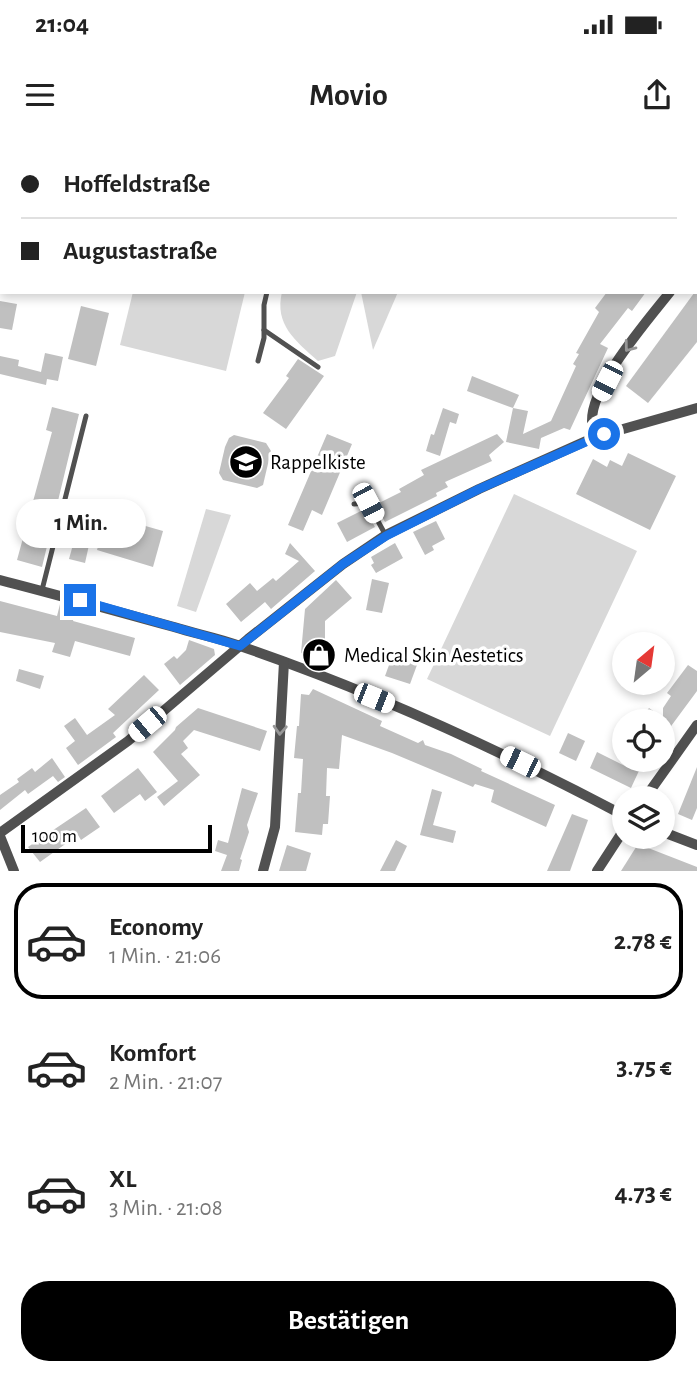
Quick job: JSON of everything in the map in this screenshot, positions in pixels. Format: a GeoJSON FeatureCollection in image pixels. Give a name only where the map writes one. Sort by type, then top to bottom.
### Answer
{"type":"FeatureCollection","features":[{"type":"Feature","properties":{"kind":"street"},"geometry":{"type":"LineString","coordinates":[[595,437],[592,418],[599,395],[614,366],[668,294]]}},
{"type":"Feature","properties":{"kind":"street"},"geometry":{"type":"LineString","coordinates":[[14,871],[0,834],[128,741],[240,646],[343,564],[386,536],[479,489],[595,437],[697,408]]}},
{"type":"Feature","properties":{"kind":"street"},"geometry":{"type":"LineString","coordinates":[[0,580],[240,646],[284,662],[498,751],[612,813]]}},
{"type":"Feature","properties":{"kind":"street"},"geometry":{"type":"LineString","coordinates":[[263,871],[275,827],[284,662]]}},
{"type":"Feature","properties":{"kind":"street"},"geometry":{"type":"LineString","coordinates":[[654,786],[697,725]]}},
{"type":"Feature","properties":{"kind":"street"},"geometry":{"type":"LineString","coordinates":[[675,837],[697,845]]}},
{"type":"Feature","properties":{"kind":"street"},"geometry":{"type":"LineString","coordinates":[[597,871],[612,843]]}},
{"type":"Feature","properties":{"kind":"lane"},"geometry":{"type":"LineString","coordinates":[[258,360],[264,330],[267,294]]}},
{"type":"Feature","properties":{"kind":"lane"},"geometry":{"type":"LineString","coordinates":[[264,330],[318,367]]}},
{"type":"Feature","properties":{"kind":"lane"},"geometry":{"type":"LineString","coordinates":[[42,590],[86,416]]}},
{"type":"Feature","properties":{"kind":"lane"},"geometry":{"type":"LineString","coordinates":[[354,504],[368,503],[386,536]]}},
{"type":"Feature","properties":{"kind":"shaded area"},"geometry":{"type":"Polygon","coordinates":[[[133,294],[245,294],[226,371],[120,345],[133,294]]]}},
{"type":"Feature","properties":{"kind":"shaded area"},"geometry":{"type":"Polygon","coordinates":[[[282,294],[356,294],[335,356],[318,361],[289,331],[281,314],[282,294]]]}},
{"type":"Feature","properties":{"kind":"shaded area"},"geometry":{"type":"Polygon","coordinates":[[[361,294],[397,294],[373,350],[361,294]]]}},
{"type":"Feature","properties":{"kind":"shaded area"},"geometry":{"type":"Polygon","coordinates":[[[514,494],[637,551],[550,736],[427,679],[514,494]]]}},
{"type":"Feature","properties":{"kind":"shaded area"},"geometry":{"type":"Polygon","coordinates":[[[206,509],[231,515],[196,612],[177,606],[206,509]]]}},
{"type":"Feature","properties":{"kind":"building"},"geometry":{"type":"Polygon","coordinates":[[[606,294],[645,294],[632,311],[628,308],[600,344],[608,348],[570,430],[564,428],[541,438],[539,449],[506,442],[513,408],[528,411],[523,434],[551,421],[576,366],[573,364],[579,354],[576,353],[599,312],[595,308],[606,294]]]}},
{"type":"Feature","properties":{"kind":"building"},"geometry":{"type":"Polygon","coordinates":[[[693,294],[697,294],[697,342],[648,403],[626,386],[693,294]]]}},
{"type":"Feature","properties":{"kind":"building"},"geometry":{"type":"Polygon","coordinates":[[[0,301],[17,304],[12,330],[0,328],[0,301]]]}},
{"type":"Feature","properties":{"kind":"building"},"geometry":{"type":"Polygon","coordinates":[[[81,306],[109,313],[96,366],[68,359],[81,306]]]}},
{"type":"Feature","properties":{"kind":"building"},"geometry":{"type":"Polygon","coordinates":[[[45,353],[63,357],[58,381],[47,379],[46,385],[0,374],[0,356],[19,360],[18,366],[41,372],[45,353]]]}},
{"type":"Feature","properties":{"kind":"building"},"geometry":{"type":"Polygon","coordinates":[[[298,359],[324,376],[286,429],[263,413],[289,378],[286,376],[298,359]]]}},
{"type":"Feature","properties":{"kind":"building"},"geometry":{"type":"Polygon","coordinates":[[[472,376],[519,395],[513,408],[467,391],[472,376]]]}},
{"type":"Feature","properties":{"kind":"building"},"geometry":{"type":"Polygon","coordinates":[[[52,407],[79,414],[42,567],[17,560],[52,432],[46,430],[52,407]]]}},
{"type":"Feature","properties":{"kind":"building"},"geometry":{"type":"Polygon","coordinates":[[[443,408],[459,414],[456,424],[450,422],[440,456],[426,451],[443,408]]]}},
{"type":"Feature","properties":{"kind":"building"},"geometry":{"type":"Polygon","coordinates":[[[327,434],[352,444],[322,515],[312,510],[303,531],[288,525],[327,434]]]}},
{"type":"Feature","properties":{"kind":"building"},"geometry":{"type":"Polygon","coordinates":[[[497,434],[504,442],[489,455],[492,461],[445,482],[448,487],[436,493],[437,496],[385,522],[375,505],[401,492],[399,489],[424,475],[421,470],[497,434]]]}},
{"type":"Feature","properties":{"kind":"building"},"geometry":{"type":"Polygon","coordinates":[[[234,435],[266,443],[271,451],[263,485],[257,488],[223,480],[219,473],[225,447],[229,438],[234,435]]]}},
{"type":"Feature","properties":{"kind":"building"},"geometry":{"type":"Polygon","coordinates":[[[628,453],[676,476],[650,530],[576,494],[593,459],[607,467],[610,460],[622,466],[628,453]]]}},
{"type":"Feature","properties":{"kind":"building"},"geometry":{"type":"Polygon","coordinates":[[[365,509],[375,527],[347,542],[337,523],[365,509]]]}},
{"type":"Feature","properties":{"kind":"building"},"geometry":{"type":"Polygon","coordinates":[[[107,515],[163,531],[153,567],[97,550],[107,515]]]}},
{"type":"Feature","properties":{"kind":"building"},"geometry":{"type":"Polygon","coordinates":[[[436,521],[445,539],[432,546],[434,550],[425,555],[413,532],[436,521]]]}},
{"type":"Feature","properties":{"kind":"building"},"geometry":{"type":"Polygon","coordinates":[[[74,541],[89,545],[85,563],[69,559],[74,541]]]}},
{"type":"Feature","properties":{"kind":"building"},"geometry":{"type":"Polygon","coordinates":[[[290,543],[315,571],[271,609],[265,602],[241,622],[226,604],[250,583],[257,591],[273,578],[276,581],[299,561],[285,554],[290,543]]]}},
{"type":"Feature","properties":{"kind":"building"},"geometry":{"type":"Polygon","coordinates":[[[395,543],[403,558],[376,573],[371,565],[374,563],[371,557],[395,543]]]}},
{"type":"Feature","properties":{"kind":"building"},"geometry":{"type":"Polygon","coordinates":[[[372,579],[389,583],[382,613],[366,610],[372,579]]]}},
{"type":"Feature","properties":{"kind":"building"},"geometry":{"type":"Polygon","coordinates":[[[336,580],[352,598],[325,621],[325,641],[328,643],[320,659],[301,653],[305,609],[336,580]]]}},
{"type":"Feature","properties":{"kind":"building"},"geometry":{"type":"Polygon","coordinates":[[[0,601],[57,616],[60,604],[76,609],[73,621],[135,638],[130,656],[75,641],[70,657],[52,652],[55,643],[0,632],[0,601]]]}},
{"type":"Feature","properties":{"kind":"building"},"geometry":{"type":"Polygon","coordinates":[[[189,640],[214,649],[215,655],[180,685],[164,664],[174,656],[177,659],[186,650],[189,640]]]}},
{"type":"Feature","properties":{"kind":"building"},"geometry":{"type":"Polygon","coordinates":[[[392,657],[417,665],[410,684],[385,676],[392,657]]]}},
{"type":"Feature","properties":{"kind":"building"},"geometry":{"type":"Polygon","coordinates":[[[688,665],[697,671],[697,691],[675,721],[675,709],[663,708],[670,695],[676,695],[676,681],[688,665]]]}},
{"type":"Feature","properties":{"kind":"building"},"geometry":{"type":"Polygon","coordinates":[[[19,669],[44,676],[40,689],[16,681],[19,669]]]}},
{"type":"Feature","properties":{"kind":"building"},"geometry":{"type":"Polygon","coordinates":[[[144,675],[159,690],[113,733],[116,737],[78,765],[66,748],[75,741],[64,726],[75,718],[87,735],[115,715],[108,709],[144,675]]]}},
{"type":"Feature","properties":{"kind":"building"},"geometry":{"type":"Polygon","coordinates":[[[313,689],[382,721],[380,726],[418,743],[423,740],[425,745],[451,754],[555,805],[546,827],[491,802],[494,790],[475,784],[473,787],[342,735],[339,769],[327,768],[326,796],[330,796],[328,824],[323,824],[322,835],[295,832],[303,759],[294,758],[301,694],[309,695],[313,689]]]}},
{"type":"Feature","properties":{"kind":"building"},"geometry":{"type":"Polygon","coordinates":[[[198,708],[267,731],[260,751],[194,730],[183,741],[188,748],[181,754],[200,775],[164,806],[157,797],[178,781],[153,752],[198,708]]]}},
{"type":"Feature","properties":{"kind":"building"},"geometry":{"type":"Polygon","coordinates":[[[568,733],[585,741],[576,761],[559,753],[568,733]]]}},
{"type":"Feature","properties":{"kind":"building"},"geometry":{"type":"Polygon","coordinates":[[[597,752],[612,760],[612,772],[638,772],[632,786],[627,786],[590,768],[597,752]]]}},
{"type":"Feature","properties":{"kind":"building"},"geometry":{"type":"Polygon","coordinates":[[[52,758],[65,777],[58,782],[53,776],[28,794],[25,790],[0,810],[0,795],[19,782],[17,779],[32,768],[35,772],[52,758]]]}},
{"type":"Feature","properties":{"kind":"building"},"geometry":{"type":"Polygon","coordinates":[[[697,767],[697,808],[692,820],[678,814],[697,767]]]}},
{"type":"Feature","properties":{"kind":"building"},"geometry":{"type":"Polygon","coordinates":[[[138,768],[157,792],[145,801],[140,794],[114,813],[101,796],[138,768]]]}},
{"type":"Feature","properties":{"kind":"building"},"geometry":{"type":"Polygon","coordinates":[[[242,788],[258,793],[247,825],[249,832],[240,859],[242,860],[239,871],[221,871],[227,855],[215,851],[218,840],[228,843],[242,788]]]}},
{"type":"Feature","properties":{"kind":"building"},"geometry":{"type":"Polygon","coordinates":[[[432,789],[442,792],[433,825],[456,831],[453,843],[420,835],[432,789]]]}},
{"type":"Feature","properties":{"kind":"building"},"geometry":{"type":"Polygon","coordinates":[[[86,808],[100,827],[81,840],[78,835],[40,862],[28,847],[86,808]]]}},
{"type":"Feature","properties":{"kind":"building"},"geometry":{"type":"Polygon","coordinates":[[[572,814],[588,820],[570,871],[547,871],[572,814]]]}},
{"type":"Feature","properties":{"kind":"building"},"geometry":{"type":"Polygon","coordinates":[[[396,840],[407,846],[395,871],[380,871],[396,840]]]}},
{"type":"Feature","properties":{"kind":"building"},"geometry":{"type":"Polygon","coordinates":[[[287,845],[311,853],[306,871],[279,871],[287,845]]]}},
{"type":"Feature","properties":{"kind":"building"},"geometry":{"type":"Polygon","coordinates":[[[635,849],[651,849],[697,867],[697,871],[621,871],[635,849]]]}},
{"type":"Feature","properties":{"kind":"place","name":"Rappelkiste"},"geometry":{"type":"Point","coordinates":[246,462]}},
{"type":"Feature","properties":{"kind":"place","name":"Medical Skin Aestetics"},"geometry":{"type":"Point","coordinates":[319,655]}},
{"type":"Feature","properties":{"kind":"route"},"geometry":{"type":"LineString","coordinates":[[80,600],[240,646],[343,564],[386,536],[479,489],[604,434]]}}]}
